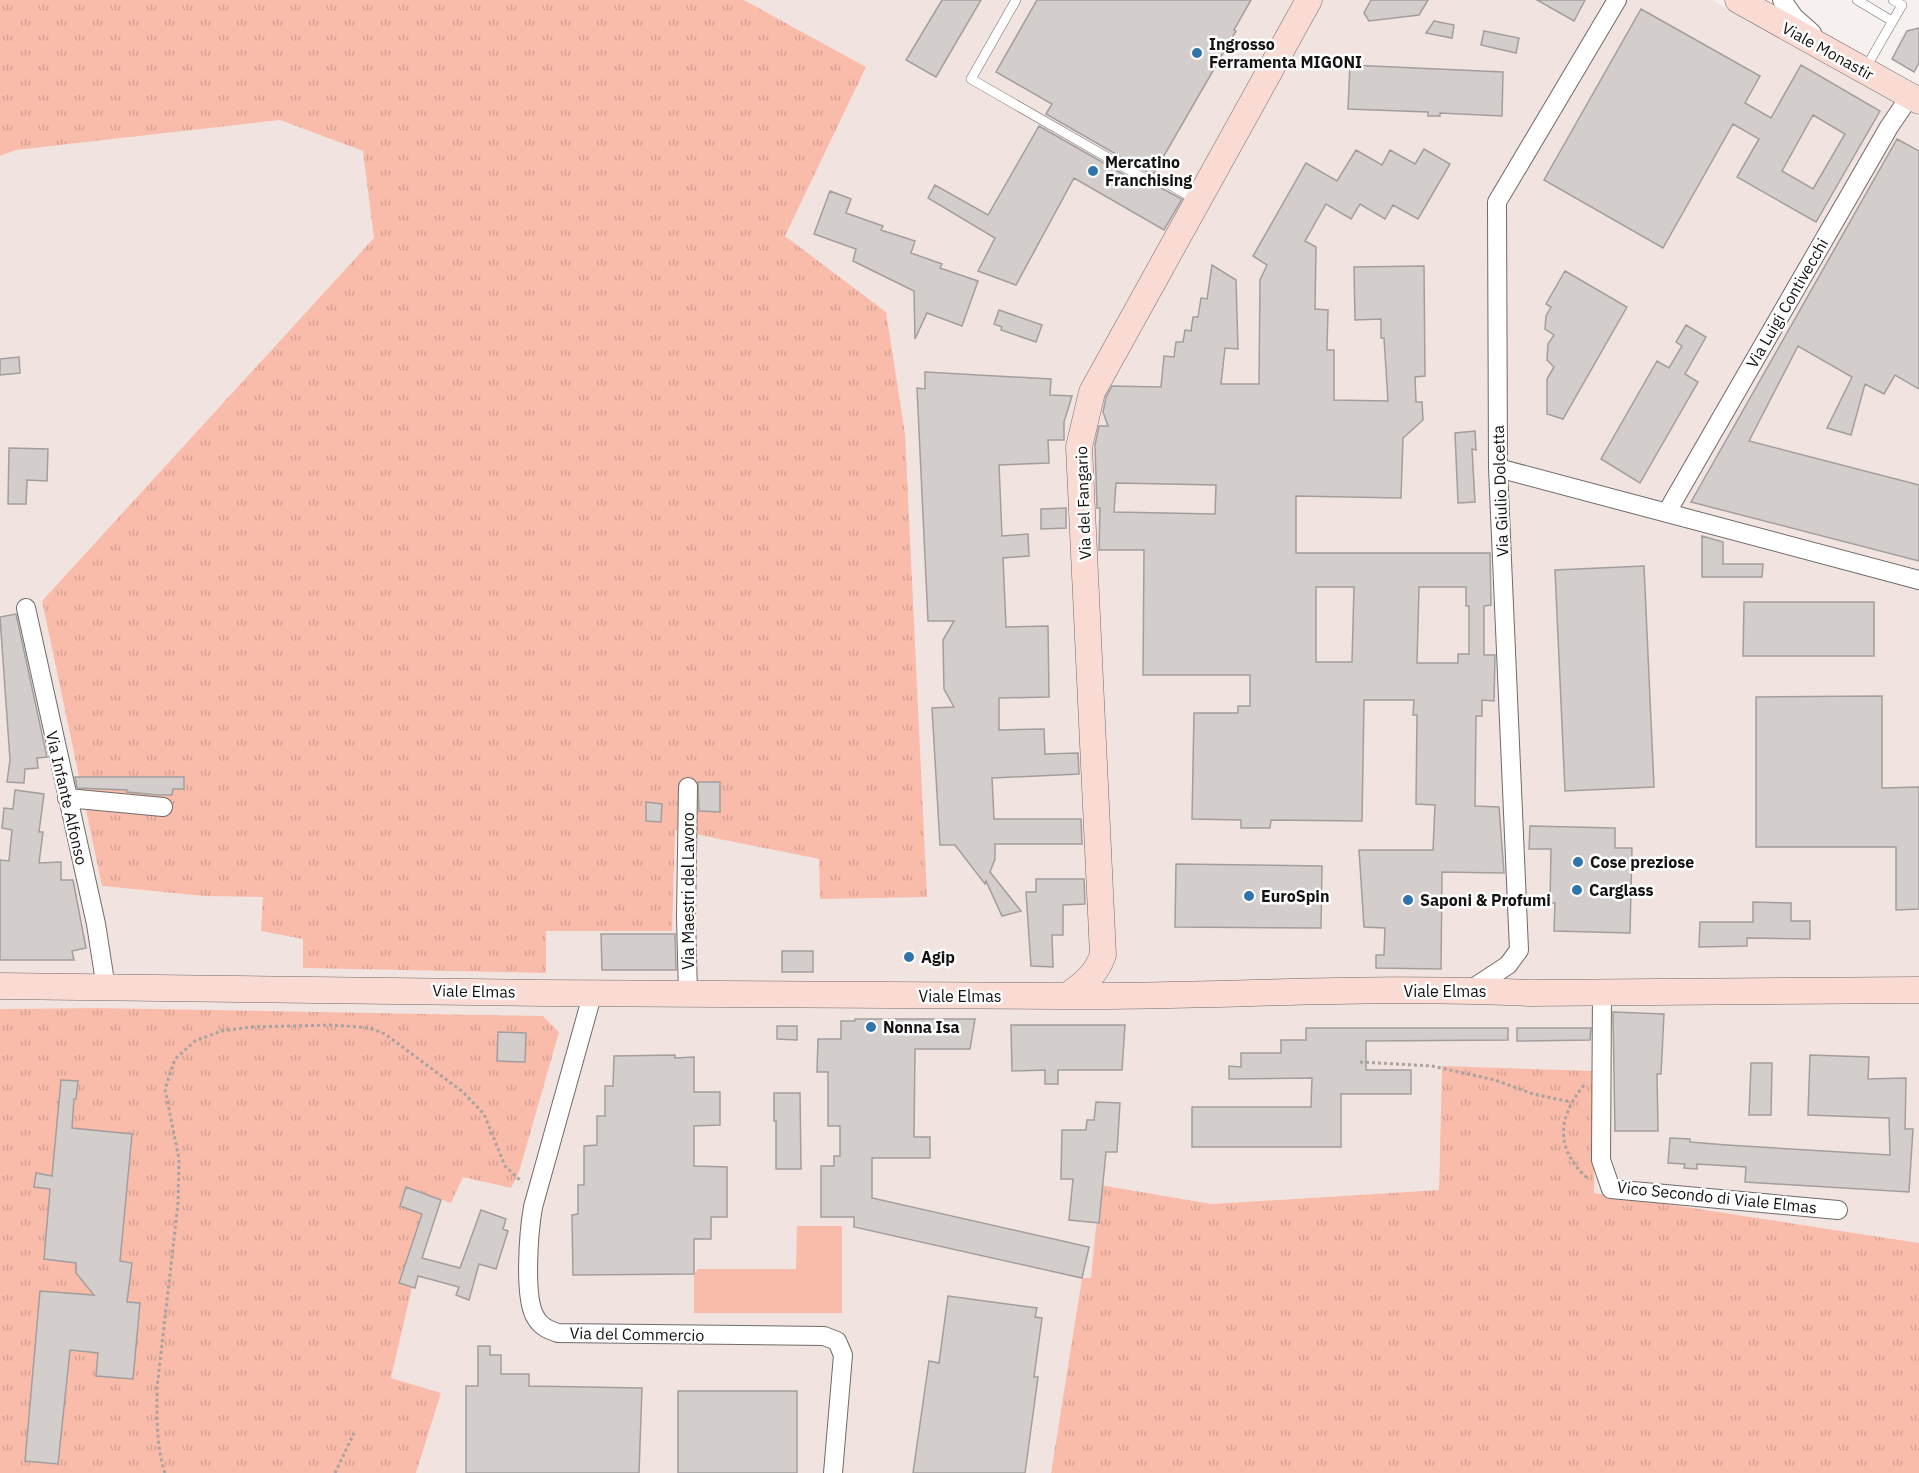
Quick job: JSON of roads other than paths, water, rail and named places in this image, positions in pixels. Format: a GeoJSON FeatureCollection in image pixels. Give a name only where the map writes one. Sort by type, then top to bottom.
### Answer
{"type":"FeatureCollection","features":[{"type":"Feature","properties":{"kind":"main road","name":"Via del Fangario"},"geometry":{"type":"LineString","coordinates":[[1103,956],[1079,447],[1092,392],[1309,0]]}},
{"type":"Feature","properties":{"kind":"main road","name":"Viale Monastir"},"geometry":{"type":"LineString","coordinates":[[1738,0],[1915,99]]}},
{"type":"Feature","properties":{"kind":"main road"},"geometry":{"type":"LineString","coordinates":[[1103,956],[1113,973],[1129,986],[1149,995]]}},
{"type":"Feature","properties":{"kind":"main road"},"geometry":{"type":"LineString","coordinates":[[1067,996],[1097,971],[1103,956]]}},
{"type":"Feature","properties":{"kind":"main road","name":"Viale Elmas"},"geometry":{"type":"LineString","coordinates":[[0,986],[1067,996],[1470,990],[1530,993],[1919,990]]}},
{"type":"Feature","properties":{"kind":"street","name":"Via Giulio Dolcetta"},"geometry":{"type":"LineString","coordinates":[[1470,990],[1508,965],[1518,950],[1498,468],[1497,202],[1617,0]]}},
{"type":"Feature","properties":{"kind":"street"},"geometry":{"type":"LineString","coordinates":[[1782,0],[1794,16],[1855,66]]}},
{"type":"Feature","properties":{"kind":"street","name":"Via Luigi Contivecchi"},"geometry":{"type":"LineString","coordinates":[[1667,512],[1889,127],[1915,99]]}},
{"type":"Feature","properties":{"kind":"street"},"geometry":{"type":"LineString","coordinates":[[1498,468],[1919,580]]}},
{"type":"Feature","properties":{"kind":"street","name":"Via Infante Alfonso"},"geometry":{"type":"LineString","coordinates":[[26,608],[96,924],[106,988]]}},
{"type":"Feature","properties":{"kind":"street","name":"Via Maestri del Lavoro"},"geometry":{"type":"LineString","coordinates":[[688,787],[686,918],[688,994]]}},
{"type":"Feature","properties":{"kind":"street"},"geometry":{"type":"LineString","coordinates":[[67,798],[163,807]]}},
{"type":"Feature","properties":{"kind":"street","name":"Via del Commercio"},"geometry":{"type":"LineString","coordinates":[[593,992],[528,1232],[530,1307],[536,1319],[545,1328],[558,1333],[824,1336],[837,1341],[843,1355],[833,1473]]}},
{"type":"Feature","properties":{"kind":"street","name":"Vico Secondo di Viale Elmas"},"geometry":{"type":"LineString","coordinates":[[1602,992],[1602,1160],[1611,1189],[1838,1210]]}},
{"type":"Feature","properties":{"kind":"lane"},"geometry":{"type":"LineString","coordinates":[[1016,0],[971,78],[1145,179],[1163,181],[1197,201]]}},
{"type":"Feature","properties":{"kind":"lane"},"geometry":{"type":"LineString","coordinates":[[1857,0],[1892,21]]}},
{"type":"Feature","properties":{"kind":"lane"},"geometry":{"type":"LineString","coordinates":[[1855,66],[1892,21],[1902,5],[1893,0]]}},
{"type":"Feature","properties":{"kind":"place","name":"Ingrosso Ferramenta MIGONI"},"geometry":{"type":"Point","coordinates":[1197,53]}},
{"type":"Feature","properties":{"kind":"place","name":"Mercatino Franchising"},"geometry":{"type":"Point","coordinates":[1093,171]}},
{"type":"Feature","properties":{"kind":"place","name":"Cose preziose"},"geometry":{"type":"Point","coordinates":[1578,862]}},
{"type":"Feature","properties":{"kind":"place","name":"Carglass"},"geometry":{"type":"Point","coordinates":[1577,890]}},
{"type":"Feature","properties":{"kind":"place","name":"EuroSpin"},"geometry":{"type":"Point","coordinates":[1249,896]}},
{"type":"Feature","properties":{"kind":"place","name":"Saponi & Profumi"},"geometry":{"type":"Point","coordinates":[1408,900]}},
{"type":"Feature","properties":{"kind":"place","name":"Agip"},"geometry":{"type":"Point","coordinates":[909,957]}},
{"type":"Feature","properties":{"kind":"place","name":"Nonna Isa"},"geometry":{"type":"Point","coordinates":[871,1027]}}]}
